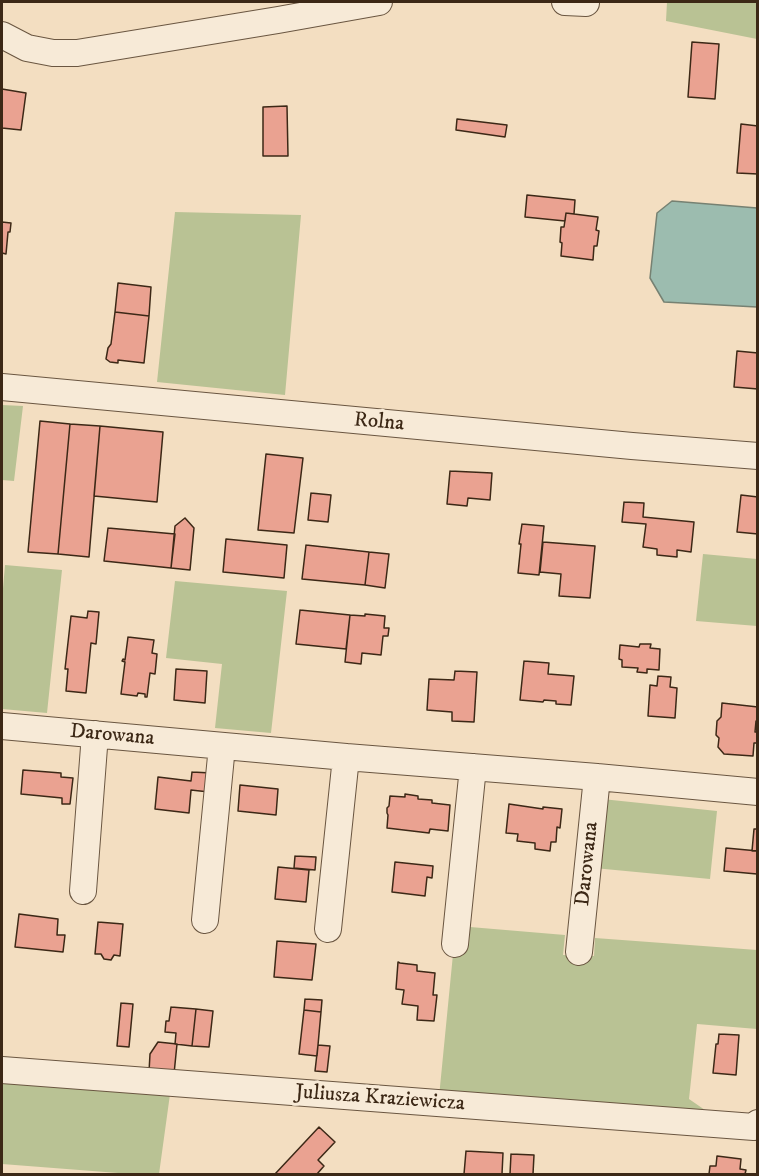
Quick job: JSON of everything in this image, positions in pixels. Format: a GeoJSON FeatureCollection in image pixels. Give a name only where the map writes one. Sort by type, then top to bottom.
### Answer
{"type":"FeatureCollection","features":[{"type":"Feature","properties":{"kind":"street"},"geometry":{"type":"LineString","coordinates":[[2,35],[27,48],[53,53],[77,53],[380,2]]}},
{"type":"Feature","properties":{"kind":"street","name":"Rolna"},"geometry":{"type":"LineString","coordinates":[[2,387],[758,456]]}},
{"type":"Feature","properties":{"kind":"street","name":"Darowana"},"geometry":{"type":"LineString","coordinates":[[2,726],[346,758],[758,792]]}},
{"type":"Feature","properties":{"kind":"street"},"geometry":{"type":"LineString","coordinates":[[83,891],[95,734]]}},
{"type":"Feature","properties":{"kind":"street"},"geometry":{"type":"LineString","coordinates":[[205,920],[222,746]]}},
{"type":"Feature","properties":{"kind":"street"},"geometry":{"type":"LineString","coordinates":[[328,929],[346,758]]}},
{"type":"Feature","properties":{"kind":"street"},"geometry":{"type":"LineString","coordinates":[[455,944],[473,767]]}},
{"type":"Feature","properties":{"kind":"street","name":"Darowana"},"geometry":{"type":"LineString","coordinates":[[579,952],[597,777]]}},
{"type":"Feature","properties":{"kind":"street","name":"Juliusza Kraziewicza"},"geometry":{"type":"LineString","coordinates":[[2,1070],[754,1127],[758,1123]]}},
{"type":"Feature","properties":{"kind":"green space"},"geometry":{"type":"Polygon","coordinates":[[[667,2],[757,2],[757,39],[666,21],[667,2]]]}},
{"type":"Feature","properties":{"kind":"green space"},"geometry":{"type":"Polygon","coordinates":[[[175,212],[301,215],[285,395],[157,382],[175,212]]]}},
{"type":"Feature","properties":{"kind":"green space"},"geometry":{"type":"Polygon","coordinates":[[[2,405],[23,406],[14,481],[2,480],[2,405]]]}},
{"type":"Feature","properties":{"kind":"green space"},"geometry":{"type":"Polygon","coordinates":[[[703,554],[757,559],[757,626],[696,621],[703,554]]]}},
{"type":"Feature","properties":{"kind":"green space"},"geometry":{"type":"Polygon","coordinates":[[[5,565],[62,570],[47,713],[2,709],[2,600],[5,565]]]}},
{"type":"Feature","properties":{"kind":"green space"},"geometry":{"type":"Polygon","coordinates":[[[175,581],[287,591],[271,733],[215,728],[222,664],[166,658],[175,581]]]}},
{"type":"Feature","properties":{"kind":"green space"},"geometry":{"type":"Polygon","coordinates":[[[602,799],[717,811],[710,879],[594,868],[602,799]]]}},
{"type":"Feature","properties":{"kind":"green space"},"geometry":{"type":"Polygon","coordinates":[[[470,927],[565,935],[563,955],[594,956],[595,938],[757,950],[757,1029],[697,1024],[689,1099],[718,1119],[439,1097],[454,944],[469,945],[470,927]]]}},
{"type":"Feature","properties":{"kind":"green space"},"geometry":{"type":"Polygon","coordinates":[[[2,1072],[171,1087],[159,1174],[2,1164],[2,1072]]]}},
{"type":"Feature","properties":{"kind":"shaded area"},"geometry":{"type":"Polygon","coordinates":[[[672,201],[757,208],[757,307],[664,302],[650,278],[657,213],[672,201]]]}},
{"type":"Feature","properties":{"kind":"building"},"geometry":{"type":"Polygon","coordinates":[[[692,42],[719,44],[715,99],[688,97],[692,42]]]}},
{"type":"Feature","properties":{"kind":"building"},"geometry":{"type":"Polygon","coordinates":[[[2,89],[26,93],[21,130],[2,128],[2,89]]]}},
{"type":"Feature","properties":{"kind":"building"},"geometry":{"type":"Polygon","coordinates":[[[287,106],[288,156],[263,156],[263,107],[287,106]]]}},
{"type":"Feature","properties":{"kind":"building"},"geometry":{"type":"Polygon","coordinates":[[[457,119],[507,125],[505,137],[456,130],[457,119]]]}},
{"type":"Feature","properties":{"kind":"building"},"geometry":{"type":"Polygon","coordinates":[[[741,124],[758,126],[758,174],[737,173],[741,124]]]}},
{"type":"Feature","properties":{"kind":"building"},"geometry":{"type":"Polygon","coordinates":[[[527,195],[575,200],[574,214],[566,213],[565,221],[525,217],[527,195]]]}},
{"type":"Feature","properties":{"kind":"building"},"geometry":{"type":"Polygon","coordinates":[[[566,213],[598,217],[596,230],[599,231],[597,246],[594,246],[593,260],[561,256],[561,227],[564,227],[566,213]]]}},
{"type":"Feature","properties":{"kind":"building"},"geometry":{"type":"Polygon","coordinates":[[[2,222],[11,223],[6,254],[2,253],[2,222]]]}},
{"type":"Feature","properties":{"kind":"building"},"geometry":{"type":"Polygon","coordinates":[[[118,283],[151,287],[149,316],[115,312],[118,283]]]}},
{"type":"Feature","properties":{"kind":"building"},"geometry":{"type":"Polygon","coordinates":[[[115,312],[149,316],[144,363],[118,360],[118,363],[106,359],[111,344],[115,312]]]}},
{"type":"Feature","properties":{"kind":"building"},"geometry":{"type":"Polygon","coordinates":[[[737,351],[758,353],[758,389],[734,387],[737,351]]]}},
{"type":"Feature","properties":{"kind":"building"},"geometry":{"type":"Polygon","coordinates":[[[40,421],[70,424],[58,554],[28,552],[40,421]]]}},
{"type":"Feature","properties":{"kind":"building"},"geometry":{"type":"Polygon","coordinates":[[[70,424],[100,426],[89,557],[58,554],[70,424]]]}},
{"type":"Feature","properties":{"kind":"building"},"geometry":{"type":"Polygon","coordinates":[[[100,426],[163,432],[157,502],[94,496],[100,426]]]}},
{"type":"Feature","properties":{"kind":"building"},"geometry":{"type":"Polygon","coordinates":[[[266,454],[303,458],[294,533],[258,530],[266,454]]]}},
{"type":"Feature","properties":{"kind":"building"},"geometry":{"type":"Polygon","coordinates":[[[450,471],[492,473],[490,500],[468,498],[467,506],[447,504],[450,471]]]}},
{"type":"Feature","properties":{"kind":"building"},"geometry":{"type":"Polygon","coordinates":[[[311,493],[331,495],[328,522],[308,520],[311,493]]]}},
{"type":"Feature","properties":{"kind":"building"},"geometry":{"type":"Polygon","coordinates":[[[741,495],[758,497],[758,534],[737,532],[741,495]]]}},
{"type":"Feature","properties":{"kind":"building"},"geometry":{"type":"Polygon","coordinates":[[[624,502],[644,503],[643,517],[694,522],[691,552],[677,550],[677,557],[657,555],[657,549],[643,547],[646,524],[622,522],[624,502]]]}},
{"type":"Feature","properties":{"kind":"building"},"geometry":{"type":"Polygon","coordinates":[[[185,518],[194,528],[190,570],[171,568],[175,526],[185,518]]]}},
{"type":"Feature","properties":{"kind":"building"},"geometry":{"type":"Polygon","coordinates":[[[522,524],[544,526],[539,575],[518,573],[522,524]]]}},
{"type":"Feature","properties":{"kind":"building"},"geometry":{"type":"Polygon","coordinates":[[[108,528],[175,534],[171,568],[104,561],[108,528]]]}},
{"type":"Feature","properties":{"kind":"building"},"geometry":{"type":"Polygon","coordinates":[[[226,539],[287,545],[284,578],[223,572],[226,539]]]}},
{"type":"Feature","properties":{"kind":"building"},"geometry":{"type":"Polygon","coordinates":[[[543,542],[595,546],[590,598],[559,596],[561,574],[540,572],[543,542]]]}},
{"type":"Feature","properties":{"kind":"building"},"geometry":{"type":"Polygon","coordinates":[[[306,545],[369,552],[365,585],[302,579],[306,545]]]}},
{"type":"Feature","properties":{"kind":"building"},"geometry":{"type":"Polygon","coordinates":[[[369,552],[389,554],[385,588],[365,585],[369,552]]]}},
{"type":"Feature","properties":{"kind":"building"},"geometry":{"type":"Polygon","coordinates":[[[300,610],[350,615],[346,649],[296,644],[300,610]]]}},
{"type":"Feature","properties":{"kind":"building"},"geometry":{"type":"Polygon","coordinates":[[[88,611],[99,612],[96,644],[91,643],[86,693],[66,691],[68,669],[65,669],[71,616],[87,618],[88,611]]]}},
{"type":"Feature","properties":{"kind":"building"},"geometry":{"type":"Polygon","coordinates":[[[365,614],[385,616],[384,628],[389,628],[388,636],[383,636],[381,655],[362,653],[361,664],[345,662],[350,615],[365,616],[365,614]]]}},
{"type":"Feature","properties":{"kind":"building"},"geometry":{"type":"Polygon","coordinates":[[[128,637],[154,640],[152,653],[157,654],[155,674],[150,673],[147,697],[145,694],[138,693],[137,696],[121,694],[125,662],[122,661],[125,660],[128,637]]]}},
{"type":"Feature","properties":{"kind":"building"},"geometry":{"type":"Polygon","coordinates":[[[640,644],[651,644],[650,648],[660,649],[659,670],[647,669],[647,673],[637,672],[638,668],[622,667],[622,660],[619,659],[620,645],[639,647],[640,644]]]}},
{"type":"Feature","properties":{"kind":"building"},"geometry":{"type":"Polygon","coordinates":[[[524,661],[549,663],[548,674],[574,676],[571,705],[556,704],[556,701],[520,700],[524,661]]]}},
{"type":"Feature","properties":{"kind":"building"},"geometry":{"type":"Polygon","coordinates":[[[176,669],[207,671],[205,703],[174,700],[176,669]]]}},
{"type":"Feature","properties":{"kind":"building"},"geometry":{"type":"Polygon","coordinates":[[[455,671],[477,672],[474,722],[452,721],[452,712],[427,710],[429,679],[454,680],[455,671]]]}},
{"type":"Feature","properties":{"kind":"building"},"geometry":{"type":"Polygon","coordinates":[[[658,676],[671,677],[670,687],[677,688],[675,718],[648,716],[650,685],[657,686],[658,676]]]}},
{"type":"Feature","properties":{"kind":"building"},"geometry":{"type":"Polygon","coordinates":[[[722,703],[758,707],[755,732],[758,732],[757,743],[754,743],[753,756],[724,754],[718,747],[717,721],[721,717],[722,703]]]}},
{"type":"Feature","properties":{"kind":"building"},"geometry":{"type":"Polygon","coordinates":[[[23,770],[61,773],[61,777],[73,778],[70,804],[62,804],[62,798],[21,794],[23,770]]]}},
{"type":"Feature","properties":{"kind":"building"},"geometry":{"type":"Polygon","coordinates":[[[192,772],[211,773],[209,792],[191,790],[189,813],[155,809],[158,777],[191,781],[192,772]]]}},
{"type":"Feature","properties":{"kind":"building"},"geometry":{"type":"Polygon","coordinates":[[[240,785],[278,789],[276,815],[238,811],[240,785]]]}},
{"type":"Feature","properties":{"kind":"building"},"geometry":{"type":"Polygon","coordinates":[[[405,794],[418,796],[418,799],[432,800],[432,803],[450,805],[448,831],[430,829],[429,833],[387,828],[387,808],[390,796],[405,797],[405,794]]]}},
{"type":"Feature","properties":{"kind":"building"},"geometry":{"type":"Polygon","coordinates":[[[509,804],[562,809],[556,842],[551,842],[550,851],[535,849],[535,843],[517,841],[518,834],[506,833],[509,804]]]}},
{"type":"Feature","properties":{"kind":"building"},"geometry":{"type":"Polygon","coordinates":[[[754,829],[758,829],[758,851],[752,851],[754,829]]]}},
{"type":"Feature","properties":{"kind":"building"},"geometry":{"type":"Polygon","coordinates":[[[726,848],[758,851],[757,874],[724,871],[726,848]]]}},
{"type":"Feature","properties":{"kind":"building"},"geometry":{"type":"Polygon","coordinates":[[[295,856],[316,857],[315,870],[294,868],[295,856]]]}},
{"type":"Feature","properties":{"kind":"building"},"geometry":{"type":"Polygon","coordinates":[[[395,862],[433,866],[432,878],[427,877],[425,896],[392,892],[395,862]]]}},
{"type":"Feature","properties":{"kind":"building"},"geometry":{"type":"Polygon","coordinates":[[[278,867],[309,870],[306,902],[275,899],[278,867]]]}},
{"type":"Feature","properties":{"kind":"building"},"geometry":{"type":"Polygon","coordinates":[[[19,914],[58,919],[57,935],[65,935],[63,952],[15,947],[19,914]]]}},
{"type":"Feature","properties":{"kind":"building"},"geometry":{"type":"Polygon","coordinates":[[[98,922],[123,924],[120,956],[114,955],[111,960],[104,959],[101,954],[95,954],[98,922]]]}},
{"type":"Feature","properties":{"kind":"building"},"geometry":{"type":"Polygon","coordinates":[[[277,941],[316,944],[312,980],[274,977],[277,941]]]}},
{"type":"Feature","properties":{"kind":"building"},"geometry":{"type":"Polygon","coordinates":[[[398,962],[417,965],[417,971],[435,973],[433,995],[437,995],[434,1021],[417,1020],[418,1006],[402,1004],[404,990],[396,989],[398,962]]]}},
{"type":"Feature","properties":{"kind":"building"},"geometry":{"type":"Polygon","coordinates":[[[305,999],[322,1000],[321,1012],[304,1010],[305,999]]]}},
{"type":"Feature","properties":{"kind":"building"},"geometry":{"type":"Polygon","coordinates":[[[121,1003],[133,1004],[129,1047],[117,1046],[121,1003]]]}},
{"type":"Feature","properties":{"kind":"building"},"geometry":{"type":"Polygon","coordinates":[[[171,1007],[196,1009],[192,1046],[175,1044],[176,1033],[165,1032],[171,1007]]]}},
{"type":"Feature","properties":{"kind":"building"},"geometry":{"type":"Polygon","coordinates":[[[196,1009],[213,1011],[209,1047],[192,1046],[196,1009]]]}},
{"type":"Feature","properties":{"kind":"building"},"geometry":{"type":"Polygon","coordinates":[[[304,1010],[321,1012],[317,1056],[299,1054],[304,1010]]]}},
{"type":"Feature","properties":{"kind":"building"},"geometry":{"type":"Polygon","coordinates":[[[719,1034],[739,1035],[736,1075],[713,1073],[719,1034]]]}},
{"type":"Feature","properties":{"kind":"building"},"geometry":{"type":"Polygon","coordinates":[[[158,1042],[177,1044],[174,1074],[149,1072],[150,1054],[158,1042]]]}},
{"type":"Feature","properties":{"kind":"building"},"geometry":{"type":"Polygon","coordinates":[[[318,1045],[330,1046],[327,1072],[315,1071],[318,1045]]]}},
{"type":"Feature","properties":{"kind":"building"},"geometry":{"type":"Polygon","coordinates":[[[319,1127],[335,1142],[318,1160],[324,1166],[317,1174],[275,1174],[319,1127]]]}},
{"type":"Feature","properties":{"kind":"building"},"geometry":{"type":"Polygon","coordinates":[[[466,1151],[503,1153],[502,1174],[464,1174],[466,1151]]]}},
{"type":"Feature","properties":{"kind":"building"},"geometry":{"type":"Polygon","coordinates":[[[511,1154],[534,1155],[533,1174],[510,1174],[511,1154]]]}},
{"type":"Feature","properties":{"kind":"building"},"geometry":{"type":"Polygon","coordinates":[[[717,1156],[741,1159],[740,1169],[746,1170],[745,1174],[709,1174],[710,1166],[716,1166],[717,1156]]]}}]}
